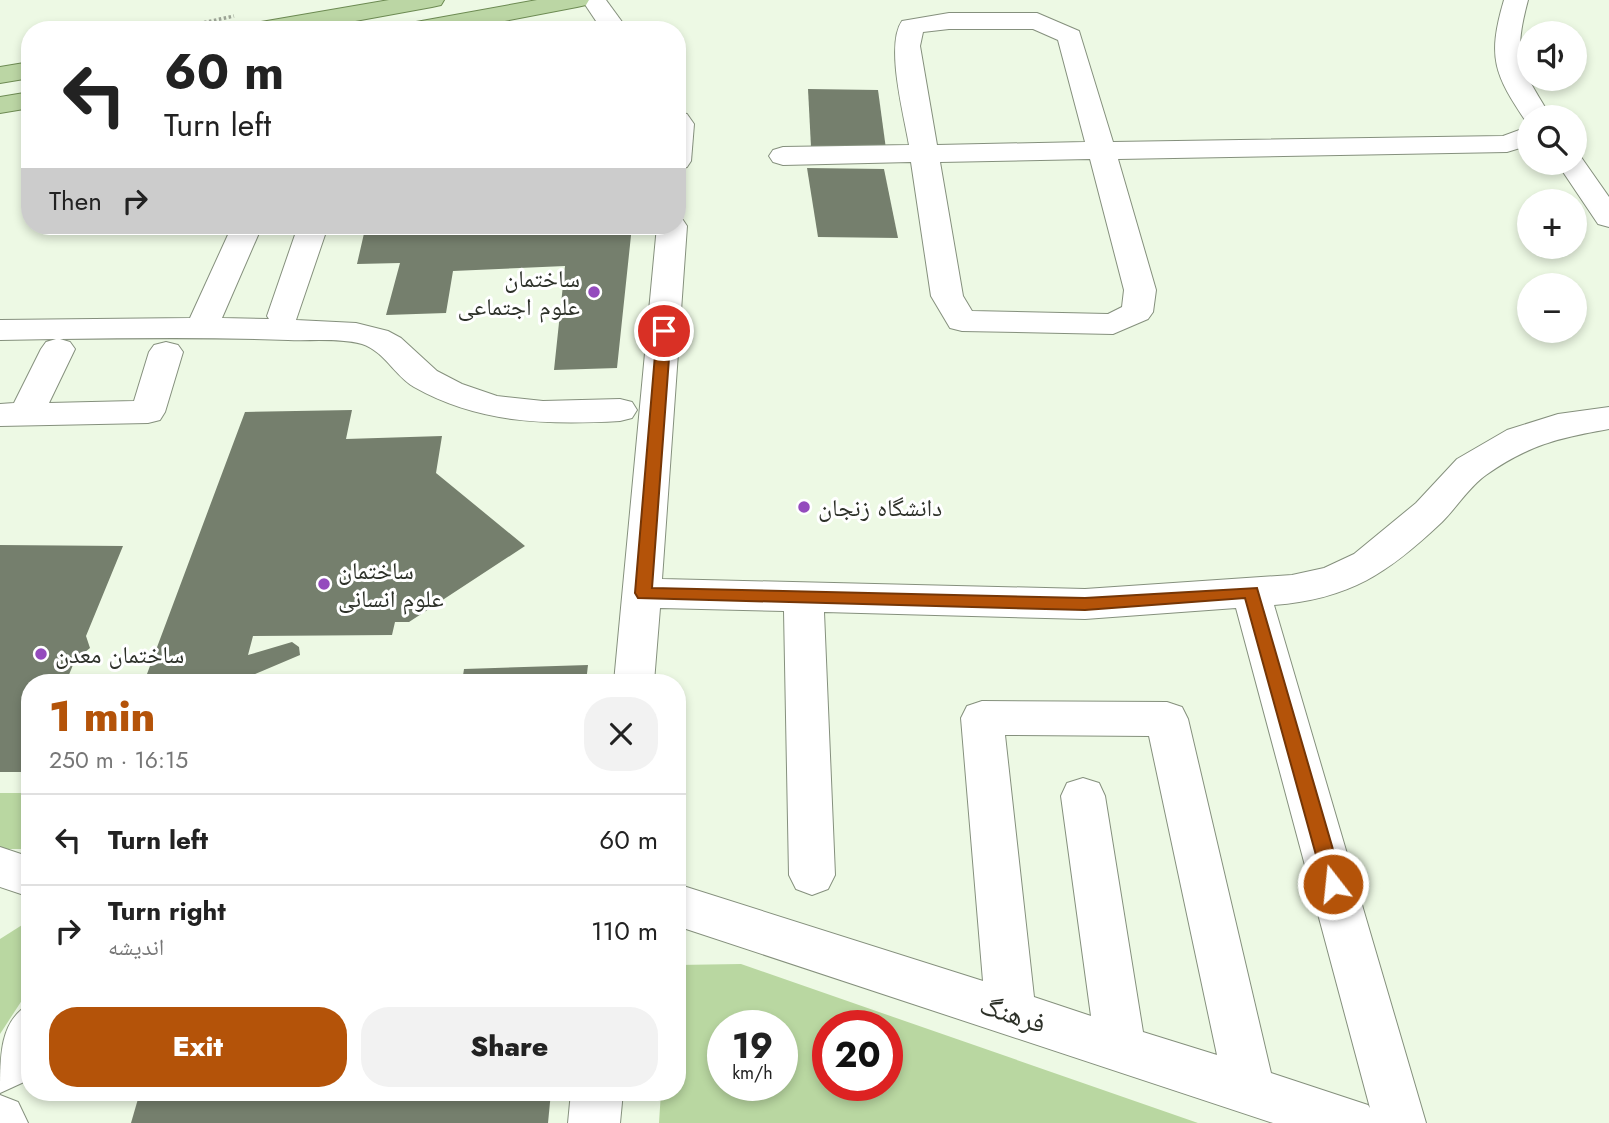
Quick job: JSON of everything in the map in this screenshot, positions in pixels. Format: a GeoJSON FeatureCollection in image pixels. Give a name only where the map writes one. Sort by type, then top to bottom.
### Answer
{"type":"FeatureCollection","features":[{"type":"Feature","properties":{"kind":"main road"},"geometry":{"type":"LineString","coordinates":[[312,21],[432,0]]}},
{"type":"Feature","properties":{"kind":"main road"},"geometry":{"type":"LineString","coordinates":[[464,21],[577,0]]}},
{"type":"Feature","properties":{"kind":"main road"},"geometry":{"type":"LineString","coordinates":[[0,75],[21,72]]}},
{"type":"Feature","properties":{"kind":"main road"},"geometry":{"type":"LineString","coordinates":[[0,105],[21,102]]}},
{"type":"Feature","properties":{"kind":"street"},"geometry":{"type":"LineString","coordinates":[[594,0],[609,21]]}},
{"type":"Feature","properties":{"kind":"street"},"geometry":{"type":"LineString","coordinates":[[1516,0],[1506,33],[1506,64],[1530,105]]}},
{"type":"Feature","properties":{"kind":"street"},"geometry":{"type":"LineString","coordinates":[[949,21],[1037,21],[1070,36],[1140,290],[1137,312],[1113,324],[961,321],[947,296],[924,153],[907,46],[911,26],[949,21]]}},
{"type":"Feature","properties":{"kind":"street"},"geometry":{"type":"LineString","coordinates":[[783,156],[1507,144],[1517,140]]}},
{"type":"Feature","properties":{"kind":"street"},"geometry":{"type":"LineString","coordinates":[[1579,175],[1609,218]]}},
{"type":"Feature","properties":{"kind":"street"},"geometry":{"type":"LineString","coordinates":[[201,327],[243,235]]}},
{"type":"Feature","properties":{"kind":"street"},"geometry":{"type":"LineString","coordinates":[[283,316],[310,235]]}},
{"type":"Feature","properties":{"kind":"street"},"geometry":{"type":"LineString","coordinates":[[635,674],[671,235]]}},
{"type":"Feature","properties":{"kind":"street"},"geometry":{"type":"LineString","coordinates":[[0,330],[201,327],[338,333],[378,338],[422,378],[461,396],[503,410],[547,414],[620,410]]}},
{"type":"Feature","properties":{"kind":"street"},"geometry":{"type":"LineString","coordinates":[[13,415],[58,349]]}},
{"type":"Feature","properties":{"kind":"street"},"geometry":{"type":"LineString","coordinates":[[13,415],[148,412],[166,352]]}},
{"type":"Feature","properties":{"kind":"street"},"geometry":{"type":"LineString","coordinates":[[643,593],[1085,604],[1292,589],[1332,581],[1368,564],[1429,512],[1470,468],[1520,438],[1558,426],[1609,418]]}},
{"type":"Feature","properties":{"kind":"street"},"geometry":{"type":"LineString","coordinates":[[1251,592],[1400,1123]]}},
{"type":"Feature","properties":{"kind":"street"},"geometry":{"type":"LineString","coordinates":[[804,599],[812,875]]}},
{"type":"Feature","properties":{"kind":"street"},"geometry":{"type":"LineString","coordinates":[[1011,1013],[982,718],[1167,719],[1250,1091]]}},
{"type":"Feature","properties":{"kind":"street"},"geometry":{"type":"LineString","coordinates":[[1083,796],[1121,1049]]}},
{"type":"Feature","properties":{"kind":"street"},"geometry":{"type":"LineString","coordinates":[[0,867],[21,874]]}},
{"type":"Feature","properties":{"kind":"street","name":"فرهنگ"},"geometry":{"type":"LineString","coordinates":[[686,908],[1350,1123]]}},
{"type":"Feature","properties":{"kind":"street"},"geometry":{"type":"LineString","coordinates":[[0,1069],[6,1065],[21,1041]]}},
{"type":"Feature","properties":{"kind":"street"},"geometry":{"type":"LineString","coordinates":[[594,1123],[596,1101]]}},
{"type":"Feature","properties":{"kind":"green space"},"geometry":{"type":"Polygon","coordinates":[[[0,793],[21,793],[21,849],[0,849],[0,793]]]}},
{"type":"Feature","properties":{"kind":"green space"},"geometry":{"type":"Polygon","coordinates":[[[21,926],[21,1002],[0,1034],[0,939],[21,926]]]}},
{"type":"Feature","properties":{"kind":"green space"},"geometry":{"type":"Polygon","coordinates":[[[741,964],[873,1010],[812,1010],[812,1101],[903,1101],[903,1020],[1198,1123],[659,1123],[660,1101],[686,1101],[686,965],[741,964]]]}},
{"type":"Feature","properties":{"kind":"building"},"geometry":{"type":"Polygon","coordinates":[[[808,89],[878,90],[886,149],[811,147],[808,89]]]}},
{"type":"Feature","properties":{"kind":"building"},"geometry":{"type":"Polygon","coordinates":[[[807,168],[884,169],[898,238],[818,237],[807,168]]]}},
{"type":"Feature","properties":{"kind":"building","name":"ساختمان علوم اجتماعی"},"geometry":{"type":"Polygon","coordinates":[[[364,235],[631,235],[617,368],[554,370],[565,266],[453,271],[446,313],[386,315],[400,263],[357,264],[364,235]]]}},
{"type":"Feature","properties":{"kind":"building","name":"ساختمان علوم انسانی"},"geometry":{"type":"Polygon","coordinates":[[[352,410],[346,439],[442,436],[436,473],[525,546],[409,622],[395,622],[392,635],[253,636],[248,655],[292,642],[299,647],[300,655],[255,674],[147,674],[245,412],[352,410]]]}},
{"type":"Feature","properties":{"kind":"building","name":"ساختمان معدن"},"geometry":{"type":"Polygon","coordinates":[[[0,545],[123,546],[86,636],[90,648],[75,660],[69,674],[21,674],[21,772],[0,772],[0,545]]]}},
{"type":"Feature","properties":{"kind":"building"},"geometry":{"type":"Polygon","coordinates":[[[588,665],[587,674],[463,674],[464,669],[588,665]]]}},
{"type":"Feature","properties":{"kind":"building"},"geometry":{"type":"Polygon","coordinates":[[[137,1101],[550,1101],[548,1123],[131,1123],[137,1101]]]}},
{"type":"Feature","properties":{"kind":"place","name":"ساختمان علوم اجتماعی"},"geometry":{"type":"Point","coordinates":[594,292]}},
{"type":"Feature","properties":{"kind":"place","name":"دانشگاه زنجان"},"geometry":{"type":"Point","coordinates":[804,507]}},
{"type":"Feature","properties":{"kind":"place","name":"ساختمان علوم انسانی"},"geometry":{"type":"Point","coordinates":[324,584]}},
{"type":"Feature","properties":{"kind":"place","name":"ساختمان معدن"},"geometry":{"type":"Point","coordinates":[41,654]}},
{"type":"Feature","properties":{"kind":"route"},"geometry":{"type":"LineString","coordinates":[[664,331],[643,593],[1085,604],[1251,592],[1333,884]]}}]}
